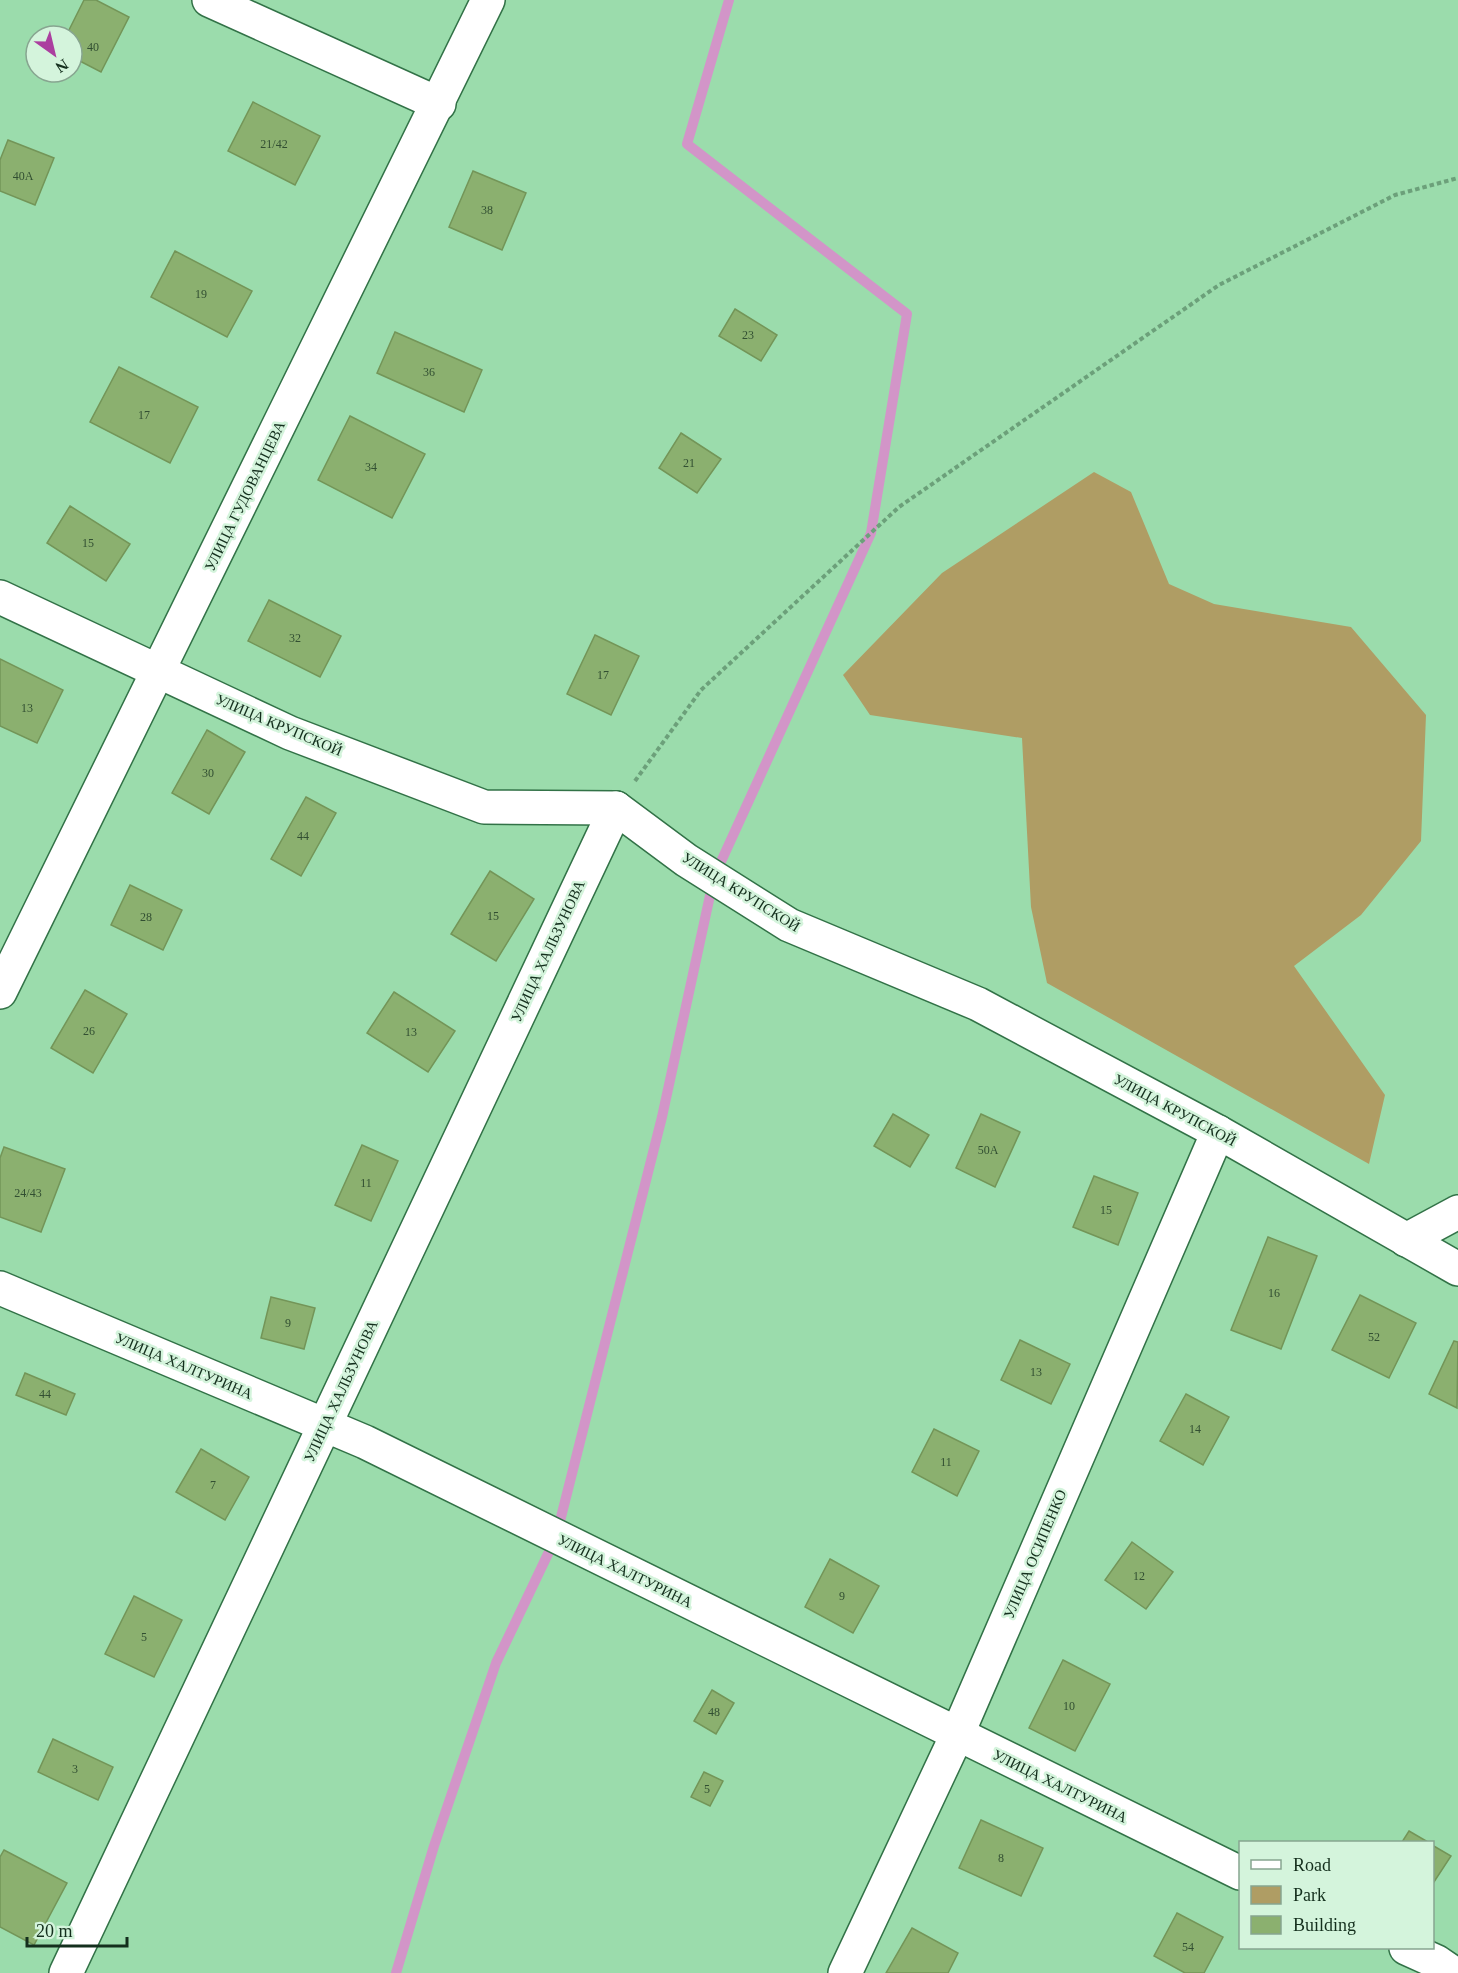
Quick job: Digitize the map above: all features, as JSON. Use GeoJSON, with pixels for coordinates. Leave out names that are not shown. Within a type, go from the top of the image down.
{"type":"FeatureCollection","features":[{"type":"Feature","properties":{"kind":"street"},"geometry":{"type":"LineString","coordinates":[[209,0],[439,104]]}},
{"type":"Feature","properties":{"kind":"street","name":"УЛИЦА ГУДОВАНЦЕВА"},"geometry":{"type":"LineString","coordinates":[[0,992],[439,104],[488,0]]}},
{"type":"Feature","properties":{"kind":"street","name":"УЛИЦА КРУПСКОЙ"},"geometry":{"type":"LineString","coordinates":[[0,597],[290,733],[484,807],[616,808],[686,860],[789,925],[978,1004],[1218,1132],[1458,1269]]}},
{"type":"Feature","properties":{"kind":"street","name":"УЛИЦА ХАЛЬЗУНОВА"},"geometry":{"type":"LineString","coordinates":[[66,1973],[616,808]]}},
{"type":"Feature","properties":{"kind":"street","name":"УЛИЦА ОСИПЕНКО"},"geometry":{"type":"LineString","coordinates":[[845,1973],[957,1735],[1218,1132]]}},
{"type":"Feature","properties":{"kind":"street"},"geometry":{"type":"LineString","coordinates":[[1406,1240],[1458,1212]]}},
{"type":"Feature","properties":{"kind":"street","name":"УЛИЦА ХАЛТУРИНА"},"geometry":{"type":"LineString","coordinates":[[0,1288],[365,1442],[1239,1873]]}},
{"type":"Feature","properties":{"kind":"street"},"geometry":{"type":"LineString","coordinates":[[1410,1949],[1453,1973]]}},
{"type":"Feature","properties":{"kind":"path"},"geometry":{"type":"LineString","coordinates":[[616,808],[701,690],[899,507],[1220,285],[1395,195],[1458,178]]}},
{"type":"Feature","properties":{"kind":"green space"},"geometry":{"type":"Polygon","coordinates":[[[1094,472],[1131,492],[1169,584],[1214,604],[1351,627],[1426,715],[1421,841],[1361,915],[1294,966],[1385,1095],[1369,1164],[1047,983],[1031,907],[1022,738],[870,715],[843,675],[942,573],[1094,472]]]}},
{"type":"Feature","properties":{"kind":"building"},"geometry":{"type":"Polygon","coordinates":[[[84,0],[96,0],[129,17],[101,72],[84,63],[84,24],[72,24],[84,0]]]}},
{"type":"Feature","properties":{"kind":"building"},"geometry":{"type":"Polygon","coordinates":[[[253,102],[320,136],[295,185],[228,151],[253,102]]]}},
{"type":"Feature","properties":{"kind":"building"},"geometry":{"type":"Polygon","coordinates":[[[8,140],[54,158],[35,205],[0,191],[0,160],[8,140]]]}},
{"type":"Feature","properties":{"kind":"building"},"geometry":{"type":"Polygon","coordinates":[[[473,171],[526,193],[502,250],[449,227],[473,171]]]}},
{"type":"Feature","properties":{"kind":"building"},"geometry":{"type":"Polygon","coordinates":[[[175,251],[252,291],[227,337],[151,297],[175,251]]]}},
{"type":"Feature","properties":{"kind":"building"},"geometry":{"type":"Polygon","coordinates":[[[735,309],[777,335],[761,361],[719,336],[735,309]]]}},
{"type":"Feature","properties":{"kind":"building"},"geometry":{"type":"Polygon","coordinates":[[[395,332],[482,370],[464,412],[377,373],[395,332]]]}},
{"type":"Feature","properties":{"kind":"building"},"geometry":{"type":"Polygon","coordinates":[[[119,367],[198,407],[170,463],[90,422],[119,367]]]}},
{"type":"Feature","properties":{"kind":"building"},"geometry":{"type":"Polygon","coordinates":[[[350,416],[425,454],[392,518],[318,480],[350,416]]]}},
{"type":"Feature","properties":{"kind":"building"},"geometry":{"type":"Polygon","coordinates":[[[681,433],[721,459],[697,493],[659,468],[681,433]]]}},
{"type":"Feature","properties":{"kind":"building"},"geometry":{"type":"Polygon","coordinates":[[[70,506],[130,544],[106,581],[47,543],[70,506]]]}},
{"type":"Feature","properties":{"kind":"building"},"geometry":{"type":"Polygon","coordinates":[[[269,600],[341,636],[320,677],[248,641],[269,600]]]}},
{"type":"Feature","properties":{"kind":"building"},"geometry":{"type":"Polygon","coordinates":[[[595,635],[639,656],[611,715],[567,694],[595,635]]]}},
{"type":"Feature","properties":{"kind":"building"},"geometry":{"type":"Polygon","coordinates":[[[0,659],[63,690],[37,743],[0,726],[0,659]]]}},
{"type":"Feature","properties":{"kind":"building"},"geometry":{"type":"Polygon","coordinates":[[[207,730],[245,752],[209,814],[172,793],[207,730]]]}},
{"type":"Feature","properties":{"kind":"building"},"geometry":{"type":"Polygon","coordinates":[[[306,797],[336,813],[301,876],[271,859],[306,797]]]}},
{"type":"Feature","properties":{"kind":"building"},"geometry":{"type":"Polygon","coordinates":[[[490,871],[534,899],[496,961],[451,934],[490,871]]]}},
{"type":"Feature","properties":{"kind":"building"},"geometry":{"type":"Polygon","coordinates":[[[130,885],[182,910],[163,950],[111,925],[130,885]]]}},
{"type":"Feature","properties":{"kind":"building"},"geometry":{"type":"Polygon","coordinates":[[[85,990],[127,1014],[93,1073],[51,1048],[85,990]]]}},
{"type":"Feature","properties":{"kind":"building"},"geometry":{"type":"Polygon","coordinates":[[[394,992],[455,1031],[428,1072],[367,1033],[394,992]]]}},
{"type":"Feature","properties":{"kind":"building"},"geometry":{"type":"Polygon","coordinates":[[[893,1114],[929,1135],[910,1167],[874,1146],[893,1114]]]}},
{"type":"Feature","properties":{"kind":"building"},"geometry":{"type":"Polygon","coordinates":[[[981,1114],[1020,1132],[995,1187],[956,1168],[981,1114]]]}},
{"type":"Feature","properties":{"kind":"building"},"geometry":{"type":"Polygon","coordinates":[[[362,1145],[398,1161],[371,1221],[335,1205],[362,1145]]]}},
{"type":"Feature","properties":{"kind":"building"},"geometry":{"type":"Polygon","coordinates":[[[4,1147],[65,1169],[41,1232],[0,1217],[0,1158],[4,1147]]]}},
{"type":"Feature","properties":{"kind":"building"},"geometry":{"type":"Polygon","coordinates":[[[1094,1176],[1138,1193],[1118,1245],[1073,1227],[1094,1176]]]}},
{"type":"Feature","properties":{"kind":"building"},"geometry":{"type":"Polygon","coordinates":[[[1268,1237],[1317,1256],[1281,1349],[1231,1330],[1268,1237]]]}},
{"type":"Feature","properties":{"kind":"building"},"geometry":{"type":"Polygon","coordinates":[[[1360,1295],[1416,1323],[1389,1378],[1332,1350],[1360,1295]]]}},
{"type":"Feature","properties":{"kind":"building"},"geometry":{"type":"Polygon","coordinates":[[[271,1297],[315,1308],[304,1349],[261,1338],[271,1297]]]}},
{"type":"Feature","properties":{"kind":"building"},"geometry":{"type":"Polygon","coordinates":[[[1020,1340],[1070,1364],[1051,1404],[1001,1380],[1020,1340]]]}},
{"type":"Feature","properties":{"kind":"building"},"geometry":{"type":"Polygon","coordinates":[[[1454,1341],[1458,1342],[1457,1408],[1429,1394],[1454,1341]]]}},
{"type":"Feature","properties":{"kind":"building"},"geometry":{"type":"Polygon","coordinates":[[[25,1373],[75,1394],[66,1415],[16,1395],[25,1373]]]}},
{"type":"Feature","properties":{"kind":"building"},"geometry":{"type":"Polygon","coordinates":[[[1186,1394],[1229,1417],[1203,1465],[1160,1441],[1186,1394]]]}},
{"type":"Feature","properties":{"kind":"building"},"geometry":{"type":"Polygon","coordinates":[[[934,1429],[979,1451],[957,1496],[912,1472],[934,1429]]]}},
{"type":"Feature","properties":{"kind":"building"},"geometry":{"type":"Polygon","coordinates":[[[201,1449],[249,1477],[225,1520],[176,1492],[201,1449]]]}},
{"type":"Feature","properties":{"kind":"building"},"geometry":{"type":"Polygon","coordinates":[[[1132,1542],[1173,1572],[1146,1609],[1105,1580],[1132,1542]]]}},
{"type":"Feature","properties":{"kind":"building"},"geometry":{"type":"Polygon","coordinates":[[[830,1559],[879,1586],[853,1633],[805,1607],[830,1559]]]}},
{"type":"Feature","properties":{"kind":"building"},"geometry":{"type":"Polygon","coordinates":[[[134,1596],[182,1620],[154,1677],[105,1654],[134,1596]]]}},
{"type":"Feature","properties":{"kind":"building"},"geometry":{"type":"Polygon","coordinates":[[[1063,1660],[1110,1684],[1075,1751],[1029,1728],[1063,1660]]]}},
{"type":"Feature","properties":{"kind":"building"},"geometry":{"type":"Polygon","coordinates":[[[712,1690],[734,1703],[716,1734],[694,1721],[712,1690]]]}},
{"type":"Feature","properties":{"kind":"building"},"geometry":{"type":"Polygon","coordinates":[[[53,1739],[113,1767],[98,1800],[38,1772],[53,1739]]]}},
{"type":"Feature","properties":{"kind":"building"},"geometry":{"type":"Polygon","coordinates":[[[704,1772],[723,1781],[710,1806],[691,1797],[704,1772]]]}},
{"type":"Feature","properties":{"kind":"building"},"geometry":{"type":"Polygon","coordinates":[[[981,1820],[1043,1848],[1021,1896],[959,1868],[981,1820]]]}},
{"type":"Feature","properties":{"kind":"building"},"geometry":{"type":"Polygon","coordinates":[[[1409,1831],[1426,1841],[1403,1841],[1409,1831]]]}},
{"type":"Feature","properties":{"kind":"building"},"geometry":{"type":"Polygon","coordinates":[[[1434,1846],[1451,1856],[1434,1882],[1434,1846]]]}},
{"type":"Feature","properties":{"kind":"building"},"geometry":{"type":"Polygon","coordinates":[[[4,1850],[67,1883],[34,1945],[0,1927],[0,1857],[4,1850]]]}},
{"type":"Feature","properties":{"kind":"building"},"geometry":{"type":"Polygon","coordinates":[[[1177,1913],[1223,1937],[1204,1973],[1185,1973],[1154,1956],[1177,1913]]]}},
{"type":"Feature","properties":{"kind":"building"},"geometry":{"type":"Polygon","coordinates":[[[912,1928],[958,1953],[948,1973],[886,1973],[912,1928]]]}},
{"type":"Feature","properties":{"kind":"waterway"},"geometry":{"type":"LineString","coordinates":[[396,1973],[434,1846],[496,1663],[556,1537],[662,1117],[714,877],[871,533],[907,314],[687,144],[729,0]]}}]}
